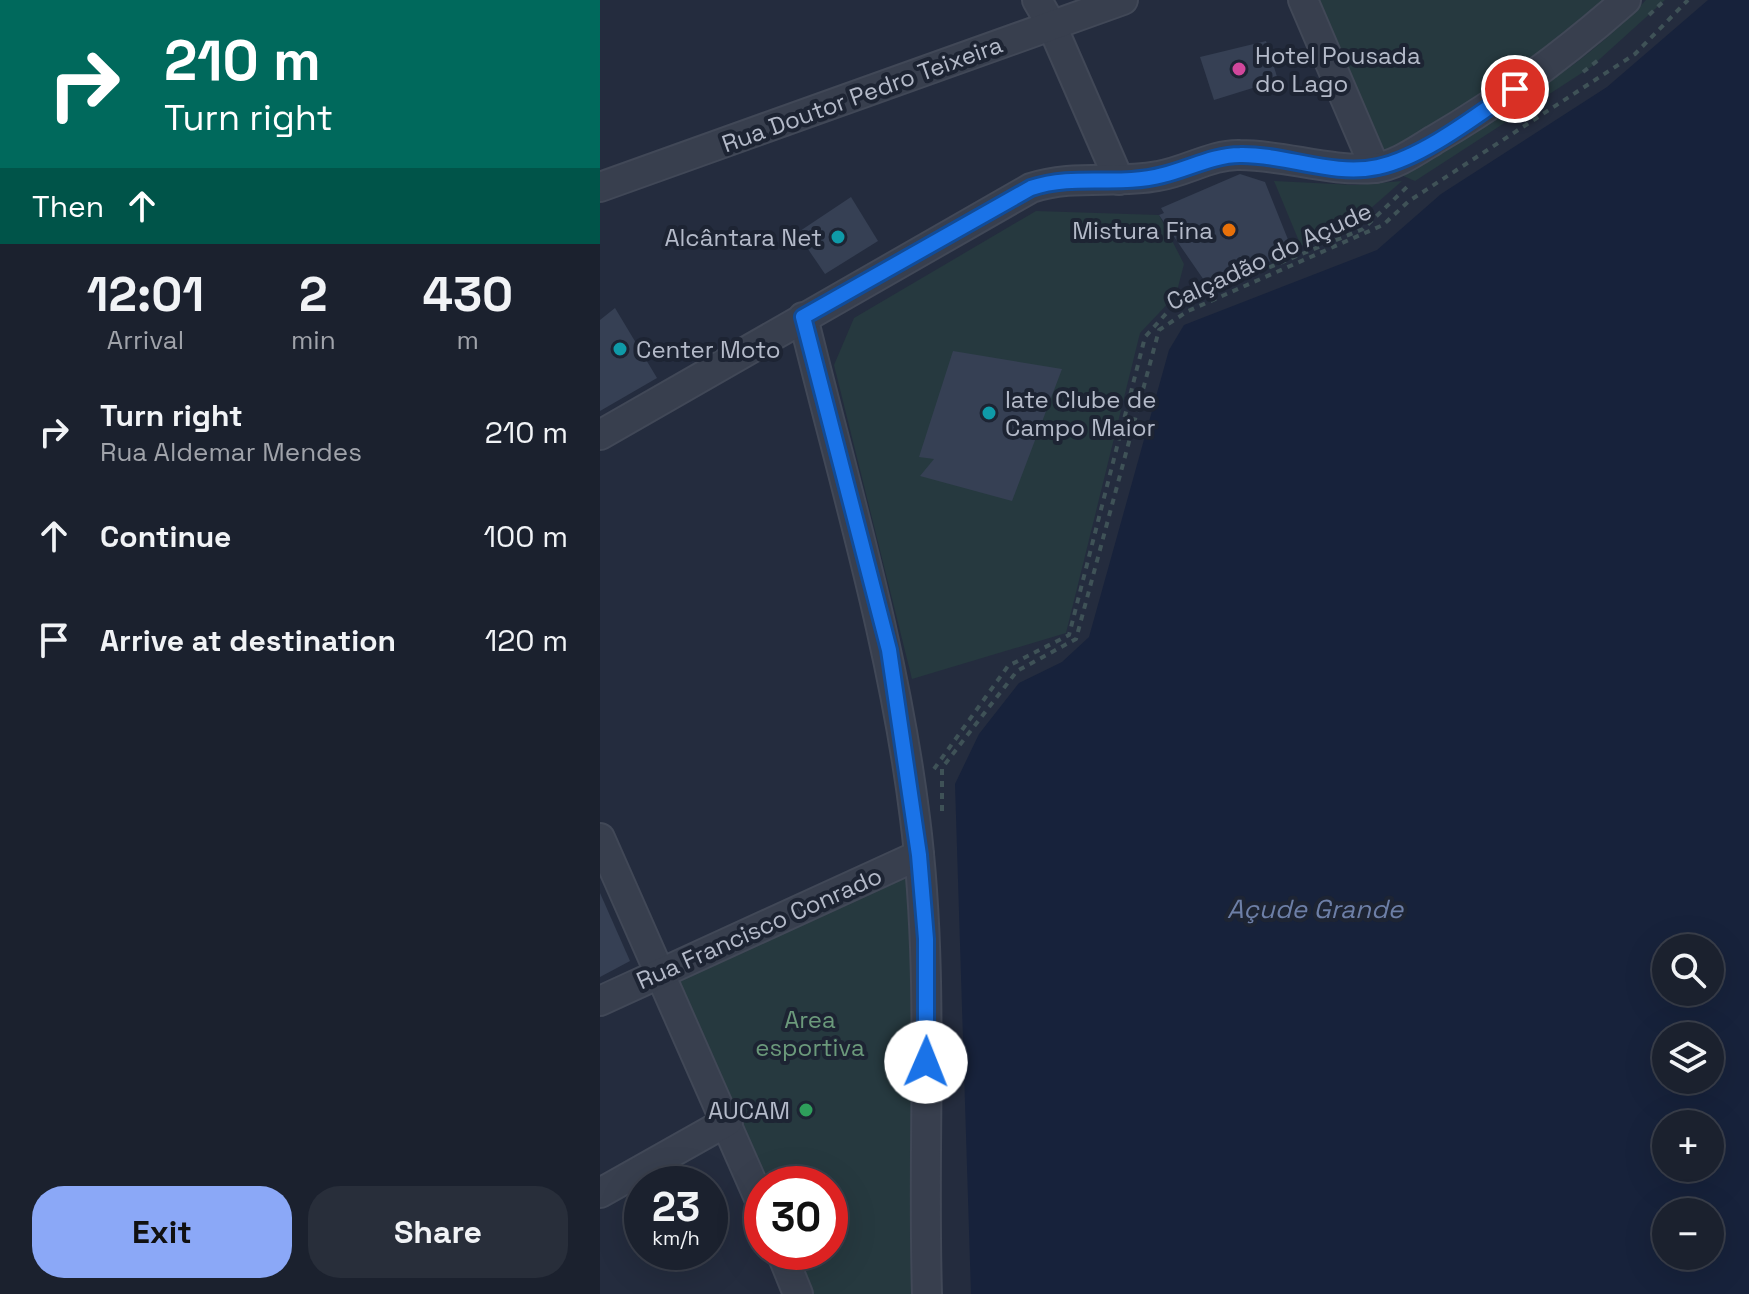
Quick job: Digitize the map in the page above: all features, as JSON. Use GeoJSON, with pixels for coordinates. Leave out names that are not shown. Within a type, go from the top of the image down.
{"type":"FeatureCollection","features":[{"type":"Feature","properties":{"kind":"street"},"geometry":{"type":"LineString","coordinates":[[1037,0],[1052,26],[1119,180]]}},
{"type":"Feature","properties":{"kind":"street","name":"Rua Doutor Pedro Teixeira"},"geometry":{"type":"LineString","coordinates":[[600,187],[1123,0]]}},
{"type":"Feature","properties":{"kind":"street"},"geometry":{"type":"LineString","coordinates":[[1303,0],[1375,168]]}},
{"type":"Feature","properties":{"kind":"street"},"geometry":{"type":"LineString","coordinates":[[600,435],[1031,188],[1071,178],[1119,180],[1163,176],[1236,154],[1339,167],[1375,168],[1410,154],[1635,10]]}},
{"type":"Feature","properties":{"kind":"street"},"geometry":{"type":"LineString","coordinates":[[803,317],[889,650],[919,855],[926,939],[927,1294]]}},
{"type":"Feature","properties":{"kind":"street"},"geometry":{"type":"LineString","coordinates":[[600,838],[746,1166]]}},
{"type":"Feature","properties":{"kind":"street","name":"Rua Francisco Conrado"},"geometry":{"type":"LineString","coordinates":[[600,1001],[919,855]]}},
{"type":"Feature","properties":{"kind":"street"},"geometry":{"type":"LineString","coordinates":[[600,1193],[728,1121]]}},
{"type":"Feature","properties":{"kind":"street"},"geometry":{"type":"LineString","coordinates":[[788,1270],[798,1294]]}},
{"type":"Feature","properties":{"kind":"path"},"geometry":{"type":"LineString","coordinates":[[1635,10],[1665,0]]}},
{"type":"Feature","properties":{"kind":"path","name":"Calçadão do Açude"},"geometry":{"type":"LineString","coordinates":[[943,826],[942,768],[1017,671],[1076,639],[1159,330],[1188,311],[1383,225],[1409,201],[1635,54],[1688,0]]}},
{"type":"Feature","properties":{"kind":"path"},"geometry":{"type":"LineString","coordinates":[[1578,75],[1612,48]]}},
{"type":"Feature","properties":{"kind":"path"},"geometry":{"type":"LineString","coordinates":[[928,778],[1008,666],[1069,635],[1145,337],[1172,307],[1363,229],[1415,181]]}},
{"type":"Feature","properties":{"kind":"green space"},"geometry":{"type":"Polygon","coordinates":[[[1314,0],[1613,0],[1463,111],[1382,153],[1314,0]]]}},
{"type":"Feature","properties":{"kind":"green space"},"geometry":{"type":"Polygon","coordinates":[[[1646,0],[1665,0],[1591,67],[1415,181],[1401,175],[1561,74],[1619,27],[1646,0]]]}},
{"type":"Feature","properties":{"kind":"green space"},"geometry":{"type":"Polygon","coordinates":[[[1274,181],[1355,185],[1402,181],[1362,216],[1301,246],[1274,181]]]}},
{"type":"Feature","properties":{"kind":"green space"},"geometry":{"type":"Polygon","coordinates":[[[1036,211],[1159,215],[1184,264],[1176,295],[1140,333],[1066,633],[912,679],[834,365],[854,318],[1036,211]]]}},
{"type":"Feature","properties":{"kind":"green space","name":"AUCAM"},"geometry":{"type":"Polygon","coordinates":[[[912,874],[919,1294],[805,1294],[795,1270],[848,1270],[848,1166],[754,1166],[676,979],[912,874]]]}},
{"type":"Feature","properties":{"kind":"water","name":"Açude Grande"},"geometry":{"type":"Polygon","coordinates":[[[1708,0],[1749,0],[1749,1294],[971,1294],[955,784],[979,734],[1019,683],[1062,662],[1089,637],[1169,350],[1184,325],[1377,250],[1441,194],[1607,87],[1708,0]]]}},
{"type":"Feature","properties":{"kind":"building","name":"Hotel Pousada do Lago"},"geometry":{"type":"Polygon","coordinates":[[[1266,41],[1278,80],[1214,100],[1200,57],[1266,41]]]}},
{"type":"Feature","properties":{"kind":"building","name":"Mistura Fina"},"geometry":{"type":"Polygon","coordinates":[[[1240,174],[1265,182],[1293,252],[1208,286],[1159,215],[1164,213],[1161,208],[1240,174]]]}},
{"type":"Feature","properties":{"kind":"building","name":"Alcântara Net"},"geometry":{"type":"Polygon","coordinates":[[[851,197],[878,241],[825,274],[797,233],[851,197]]]}},
{"type":"Feature","properties":{"kind":"building","name":"Center Moto"},"geometry":{"type":"Polygon","coordinates":[[[615,308],[657,378],[600,411],[600,320],[615,308]]]}},
{"type":"Feature","properties":{"kind":"building","name":"Iate Clube de Campo Maior"},"geometry":{"type":"Polygon","coordinates":[[[953,351],[1062,369],[1012,501],[920,476],[934,459],[919,457],[953,351]]]}},
{"type":"Feature","properties":{"kind":"building"},"geometry":{"type":"Polygon","coordinates":[[[600,893],[630,961],[600,977],[600,893]]]}},
{"type":"Feature","properties":{"kind":"place","name":"Hotel Pousada do Lago"},"geometry":{"type":"Point","coordinates":[1239,69]}},
{"type":"Feature","properties":{"kind":"place","name":"Mistura Fina"},"geometry":{"type":"Point","coordinates":[1229,230]}},
{"type":"Feature","properties":{"kind":"place","name":"Alcântara Net"},"geometry":{"type":"Point","coordinates":[838,237]}},
{"type":"Feature","properties":{"kind":"place","name":"Center Moto"},"geometry":{"type":"Point","coordinates":[620,349]}},
{"type":"Feature","properties":{"kind":"place","name":"Iate Clube de Campo Maior"},"geometry":{"type":"Point","coordinates":[989,413]}},
{"type":"Feature","properties":{"kind":"place","name":"AUCAM"},"geometry":{"type":"Point","coordinates":[806,1110]}},
{"type":"Feature","properties":{"kind":"route"},"geometry":{"type":"LineString","coordinates":[[926,1062],[926,939],[919,855],[889,650],[803,317],[1031,188],[1048,182],[1071,178],[1119,180],[1163,176],[1236,154],[1339,167],[1375,168],[1410,154],[1515,89]]}},
{"type":"Feature","properties":{"kind":"park label","name":"Area esportiva"},"geometry":{"type":"Point","coordinates":[810,1033]}}]}
